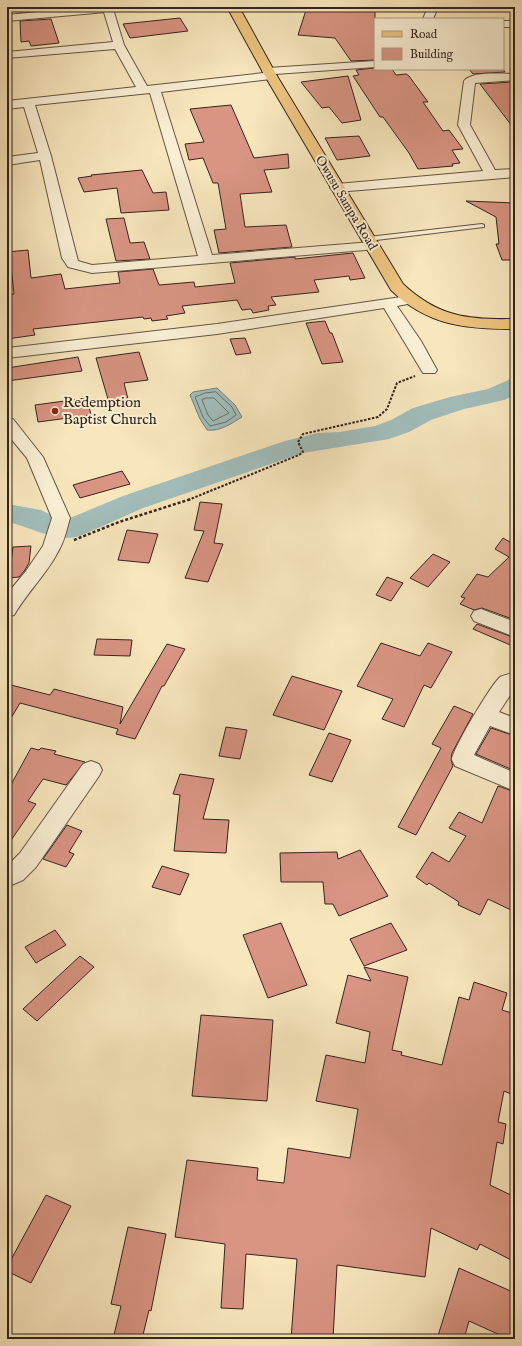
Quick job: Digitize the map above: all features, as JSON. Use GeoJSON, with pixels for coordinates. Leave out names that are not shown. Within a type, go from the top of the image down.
{"type":"FeatureCollection","features":[{"type":"Feature","properties":{"kind":"main road","name":"Owusu Sampa Road"},"geometry":{"type":"LineString","coordinates":[[233,7],[269,73],[336,188],[397,287],[408,300],[425,310],[442,317],[464,322],[490,325],[515,324]]}},
{"type":"Feature","properties":{"kind":"street"},"geometry":{"type":"LineString","coordinates":[[7,18],[128,7]]}},
{"type":"Feature","properties":{"kind":"street"},"geometry":{"type":"LineString","coordinates":[[428,18],[433,7]]}},
{"type":"Feature","properties":{"kind":"street"},"geometry":{"type":"LineString","coordinates":[[108,9],[119,45],[149,89],[206,258]]}},
{"type":"Feature","properties":{"kind":"street"},"geometry":{"type":"LineString","coordinates":[[504,24],[515,24]]}},
{"type":"Feature","properties":{"kind":"street"},"geometry":{"type":"LineString","coordinates":[[7,55],[119,45]]}},
{"type":"Feature","properties":{"kind":"street"},"geometry":{"type":"LineString","coordinates":[[7,105],[149,89],[269,73],[374,64]]}},
{"type":"Feature","properties":{"kind":"street"},"geometry":{"type":"LineString","coordinates":[[492,174],[464,125],[470,81],[478,78],[515,77]]}},
{"type":"Feature","properties":{"kind":"street"},"geometry":{"type":"LineString","coordinates":[[28,102],[45,156],[69,258],[73,264],[92,268],[370,242]]}},
{"type":"Feature","properties":{"kind":"street"},"geometry":{"type":"LineString","coordinates":[[7,160],[45,156]]}},
{"type":"Feature","properties":{"kind":"street"},"geometry":{"type":"LineString","coordinates":[[336,188],[515,173]]}},
{"type":"Feature","properties":{"kind":"street"},"geometry":{"type":"LineString","coordinates":[[7,353],[217,330],[387,302],[408,300]]}},
{"type":"Feature","properties":{"kind":"street"},"geometry":{"type":"LineString","coordinates":[[387,302],[413,341],[429,370]]}},
{"type":"Feature","properties":{"kind":"street"},"geometry":{"type":"LineString","coordinates":[[7,423],[34,457],[61,518],[52,547],[33,576],[18,592],[7,610]]}},
{"type":"Feature","properties":{"kind":"street"},"geometry":{"type":"LineString","coordinates":[[482,616],[515,630]]}},
{"type":"Feature","properties":{"kind":"street"},"geometry":{"type":"LineString","coordinates":[[515,680],[508,682],[486,715],[463,755],[463,760],[515,782]]}},
{"type":"Feature","properties":{"kind":"street"},"geometry":{"type":"LineString","coordinates":[[486,715],[515,727]]}},
{"type":"Feature","properties":{"kind":"street"},"geometry":{"type":"LineString","coordinates":[[7,877],[28,860],[91,770]]}},
{"type":"Feature","properties":{"kind":"lane"},"geometry":{"type":"LineString","coordinates":[[370,242],[482,226]]}},
{"type":"Feature","properties":{"kind":"path"},"geometry":{"type":"LineString","coordinates":[[52,547],[119,522],[200,496],[270,468],[303,452],[298,442],[303,434],[378,417],[387,409],[397,383],[429,370]]}},
{"type":"Feature","properties":{"kind":"water"},"geometry":{"type":"Polygon","coordinates":[[[217,388],[235,405],[242,417],[217,430],[207,430],[200,419],[190,395],[193,392],[217,388]]]}},
{"type":"Feature","properties":{"kind":"building"},"geometry":{"type":"Polygon","coordinates":[[[47,7],[48,10],[19,12],[19,8],[47,7]]]}},
{"type":"Feature","properties":{"kind":"building"},"geometry":{"type":"Polygon","coordinates":[[[320,7],[375,7],[374,60],[351,61],[335,38],[298,35],[306,10],[320,10],[320,7]]]}},
{"type":"Feature","properties":{"kind":"building"},"geometry":{"type":"Polygon","coordinates":[[[180,18],[188,31],[130,38],[123,24],[180,18]]]}},
{"type":"Feature","properties":{"kind":"building"},"geometry":{"type":"Polygon","coordinates":[[[51,19],[59,43],[31,46],[29,41],[21,42],[20,21],[51,19]]]}},
{"type":"Feature","properties":{"kind":"building"},"geometry":{"type":"Polygon","coordinates":[[[374,68],[374,70],[393,70],[396,75],[406,74],[409,76],[428,102],[423,102],[443,131],[449,130],[463,149],[452,150],[460,163],[452,164],[453,166],[418,169],[409,153],[383,117],[380,117],[353,76],[359,75],[356,70],[374,68]]]}},
{"type":"Feature","properties":{"kind":"building"},"geometry":{"type":"Polygon","coordinates":[[[470,70],[504,70],[505,72],[473,74],[470,70]]]}},
{"type":"Feature","properties":{"kind":"building"},"geometry":{"type":"Polygon","coordinates":[[[348,76],[361,120],[342,123],[329,107],[322,108],[301,82],[348,76]]]}},
{"type":"Feature","properties":{"kind":"building"},"geometry":{"type":"Polygon","coordinates":[[[512,82],[515,85],[515,130],[480,84],[512,82]]]}},
{"type":"Feature","properties":{"kind":"building"},"geometry":{"type":"Polygon","coordinates":[[[231,105],[254,158],[288,154],[289,168],[264,170],[272,192],[240,194],[245,227],[286,225],[292,247],[219,253],[214,230],[226,229],[218,183],[213,183],[203,158],[189,160],[185,144],[204,142],[190,109],[231,105]]]}},
{"type":"Feature","properties":{"kind":"building"},"geometry":{"type":"Polygon","coordinates":[[[359,136],[370,156],[337,160],[325,138],[359,136]]]}},
{"type":"Feature","properties":{"kind":"building"},"geometry":{"type":"Polygon","coordinates":[[[142,170],[153,193],[166,192],[169,210],[121,213],[117,188],[84,192],[78,178],[92,176],[91,175],[142,170]]]}},
{"type":"Feature","properties":{"kind":"building"},"geometry":{"type":"Polygon","coordinates":[[[466,201],[515,203],[515,260],[502,260],[496,244],[499,244],[496,217],[466,201]]]}},
{"type":"Feature","properties":{"kind":"building"},"geometry":{"type":"Polygon","coordinates":[[[124,218],[130,243],[144,242],[150,259],[116,261],[106,219],[124,218]]]}},
{"type":"Feature","properties":{"kind":"building"},"geometry":{"type":"Polygon","coordinates":[[[28,250],[31,278],[61,274],[65,289],[120,283],[118,272],[153,269],[159,285],[194,282],[195,287],[235,283],[230,263],[295,257],[295,259],[353,253],[365,278],[350,280],[349,276],[314,280],[319,292],[271,297],[276,305],[268,306],[269,310],[253,313],[251,309],[242,310],[237,300],[182,306],[185,313],[166,316],[168,319],[152,321],[151,318],[144,319],[143,317],[33,329],[35,335],[7,339],[7,295],[14,294],[11,266],[7,266],[7,252],[28,250]]]}},
{"type":"Feature","properties":{"kind":"building"},"geometry":{"type":"Polygon","coordinates":[[[325,321],[330,333],[332,333],[343,362],[322,364],[306,323],[325,321]]]}},
{"type":"Feature","properties":{"kind":"building"},"geometry":{"type":"Polygon","coordinates":[[[245,338],[251,353],[236,355],[230,339],[245,338]]]}},
{"type":"Feature","properties":{"kind":"building"},"geometry":{"type":"Polygon","coordinates":[[[139,352],[148,380],[124,383],[129,403],[110,406],[96,358],[139,352]]]}},
{"type":"Feature","properties":{"kind":"building"},"geometry":{"type":"Polygon","coordinates":[[[78,357],[82,371],[7,381],[7,368],[78,357]]]}},
{"type":"Feature","properties":{"kind":"building"},"geometry":{"type":"Polygon","coordinates":[[[87,398],[91,415],[38,422],[35,405],[87,398]]]}},
{"type":"Feature","properties":{"kind":"building"},"geometry":{"type":"Polygon","coordinates":[[[122,471],[130,484],[80,498],[73,485],[122,471]]]}},
{"type":"Feature","properties":{"kind":"building"},"geometry":{"type":"Polygon","coordinates":[[[200,502],[222,504],[214,543],[223,544],[208,582],[185,578],[204,531],[194,530],[200,502]]]}},
{"type":"Feature","properties":{"kind":"building"},"geometry":{"type":"Polygon","coordinates":[[[127,530],[158,534],[149,563],[118,560],[127,530]]]}},
{"type":"Feature","properties":{"kind":"building"},"geometry":{"type":"Polygon","coordinates":[[[503,538],[515,545],[515,620],[482,608],[474,610],[460,604],[465,598],[461,597],[477,574],[488,577],[509,557],[495,549],[503,538]]]}},
{"type":"Feature","properties":{"kind":"building"},"geometry":{"type":"Polygon","coordinates":[[[31,546],[29,563],[25,570],[19,577],[9,578],[13,547],[31,546]]]}},
{"type":"Feature","properties":{"kind":"building"},"geometry":{"type":"Polygon","coordinates":[[[433,554],[450,562],[428,587],[410,578],[433,554]]]}},
{"type":"Feature","properties":{"kind":"building"},"geometry":{"type":"Polygon","coordinates":[[[387,577],[403,583],[391,601],[376,595],[387,577]]]}},
{"type":"Feature","properties":{"kind":"building"},"geometry":{"type":"Polygon","coordinates":[[[477,624],[515,638],[515,647],[473,629],[477,624]]]}},
{"type":"Feature","properties":{"kind":"building"},"geometry":{"type":"Polygon","coordinates":[[[97,639],[132,640],[130,656],[94,655],[97,639]]]}},
{"type":"Feature","properties":{"kind":"building"},"geometry":{"type":"Polygon","coordinates":[[[381,643],[420,656],[428,643],[452,652],[431,688],[424,685],[404,727],[382,719],[393,699],[357,686],[381,643]]]}},
{"type":"Feature","properties":{"kind":"building"},"geometry":{"type":"Polygon","coordinates":[[[167,644],[185,649],[164,686],[162,686],[135,739],[116,734],[118,729],[20,703],[7,725],[7,684],[50,695],[54,689],[123,707],[120,724],[167,644]]]}},
{"type":"Feature","properties":{"kind":"building"},"geometry":{"type":"Polygon","coordinates":[[[292,676],[342,691],[324,730],[273,715],[292,676]]]}},
{"type":"Feature","properties":{"kind":"building"},"geometry":{"type":"Polygon","coordinates":[[[454,706],[473,714],[452,753],[451,760],[453,766],[416,835],[398,827],[441,748],[432,744],[454,706]]]}},
{"type":"Feature","properties":{"kind":"building"},"geometry":{"type":"Polygon","coordinates":[[[226,727],[247,730],[240,759],[219,756],[226,727]]]}},
{"type":"Feature","properties":{"kind":"building"},"geometry":{"type":"Polygon","coordinates":[[[491,728],[515,736],[515,771],[476,754],[491,728]]]}},
{"type":"Feature","properties":{"kind":"building"},"geometry":{"type":"Polygon","coordinates":[[[329,733],[351,740],[332,782],[309,775],[329,733]]]}},
{"type":"Feature","properties":{"kind":"building"},"geometry":{"type":"Polygon","coordinates":[[[31,748],[56,751],[54,754],[85,762],[66,785],[43,779],[28,801],[36,804],[7,846],[7,792],[31,748]]]}},
{"type":"Feature","properties":{"kind":"building"},"geometry":{"type":"Polygon","coordinates":[[[180,774],[214,779],[203,819],[229,820],[226,853],[174,851],[180,795],[173,794],[180,774]]]}},
{"type":"Feature","properties":{"kind":"building"},"geometry":{"type":"Polygon","coordinates":[[[498,786],[515,792],[515,912],[488,899],[480,915],[458,905],[459,902],[429,883],[427,885],[416,877],[432,852],[449,862],[466,836],[449,828],[459,812],[482,823],[498,786]]]}},
{"type":"Feature","properties":{"kind":"building"},"geometry":{"type":"Polygon","coordinates":[[[67,825],[82,831],[69,852],[74,854],[66,867],[43,859],[67,825]]]}},
{"type":"Feature","properties":{"kind":"building"},"geometry":{"type":"Polygon","coordinates":[[[360,850],[388,896],[339,916],[333,904],[325,904],[323,882],[281,882],[280,853],[337,852],[338,859],[360,850]]]}},
{"type":"Feature","properties":{"kind":"building"},"geometry":{"type":"Polygon","coordinates":[[[162,866],[189,874],[180,895],[152,887],[162,866]]]}},
{"type":"Feature","properties":{"kind":"building"},"geometry":{"type":"Polygon","coordinates":[[[281,923],[307,985],[268,998],[243,935],[281,923]]]}},
{"type":"Feature","properties":{"kind":"building"},"geometry":{"type":"Polygon","coordinates":[[[391,923],[407,950],[364,966],[350,939],[391,923]]]}},
{"type":"Feature","properties":{"kind":"building"},"geometry":{"type":"Polygon","coordinates":[[[55,930],[66,945],[36,963],[25,947],[55,930]]]}},
{"type":"Feature","properties":{"kind":"building"},"geometry":{"type":"Polygon","coordinates":[[[80,956],[94,967],[37,1021],[23,1009],[80,956]]]}},
{"type":"Feature","properties":{"kind":"building"},"geometry":{"type":"Polygon","coordinates":[[[364,967],[408,977],[392,1050],[402,1052],[401,1055],[442,1065],[459,997],[469,1000],[474,982],[507,993],[502,1010],[515,1014],[515,1096],[504,1091],[498,1122],[506,1124],[503,1144],[497,1142],[490,1185],[515,1197],[515,1262],[480,1244],[477,1250],[431,1228],[425,1277],[337,1265],[333,1339],[291,1339],[297,1259],[246,1254],[243,1309],[221,1308],[225,1244],[175,1237],[187,1160],[258,1168],[257,1180],[284,1183],[288,1148],[350,1158],[358,1109],[316,1101],[326,1055],[365,1063],[370,1032],[336,1023],[348,975],[371,981],[364,967]]]}},
{"type":"Feature","properties":{"kind":"building"},"geometry":{"type":"Polygon","coordinates":[[[201,1015],[273,1020],[267,1101],[192,1096],[201,1015]]]}},
{"type":"Feature","properties":{"kind":"building"},"geometry":{"type":"Polygon","coordinates":[[[46,1195],[71,1206],[31,1283],[7,1271],[7,1267],[46,1195]]]}},
{"type":"Feature","properties":{"kind":"building"},"geometry":{"type":"Polygon","coordinates":[[[128,1227],[166,1234],[151,1311],[149,1310],[142,1339],[113,1339],[121,1306],[111,1304],[128,1227]]]}},
{"type":"Feature","properties":{"kind":"building"},"geometry":{"type":"Polygon","coordinates":[[[459,1268],[515,1293],[515,1339],[509,1339],[469,1321],[464,1339],[437,1339],[459,1268]]]}},
{"type":"Feature","properties":{"kind":"waterway"},"geometry":{"type":"LineString","coordinates":[[70,529],[133,502],[294,447],[318,441],[340,440],[380,433],[400,426],[422,414],[459,402],[495,395],[515,385]]}},
{"type":"Feature","properties":{"kind":"waterway"},"geometry":{"type":"LineString","coordinates":[[7,513],[31,517],[54,528]]}},
{"type":"Feature","properties":{"kind":"place","name":"Redemption Baptist Church"},"geometry":{"type":"Point","coordinates":[55,411]}}]}
